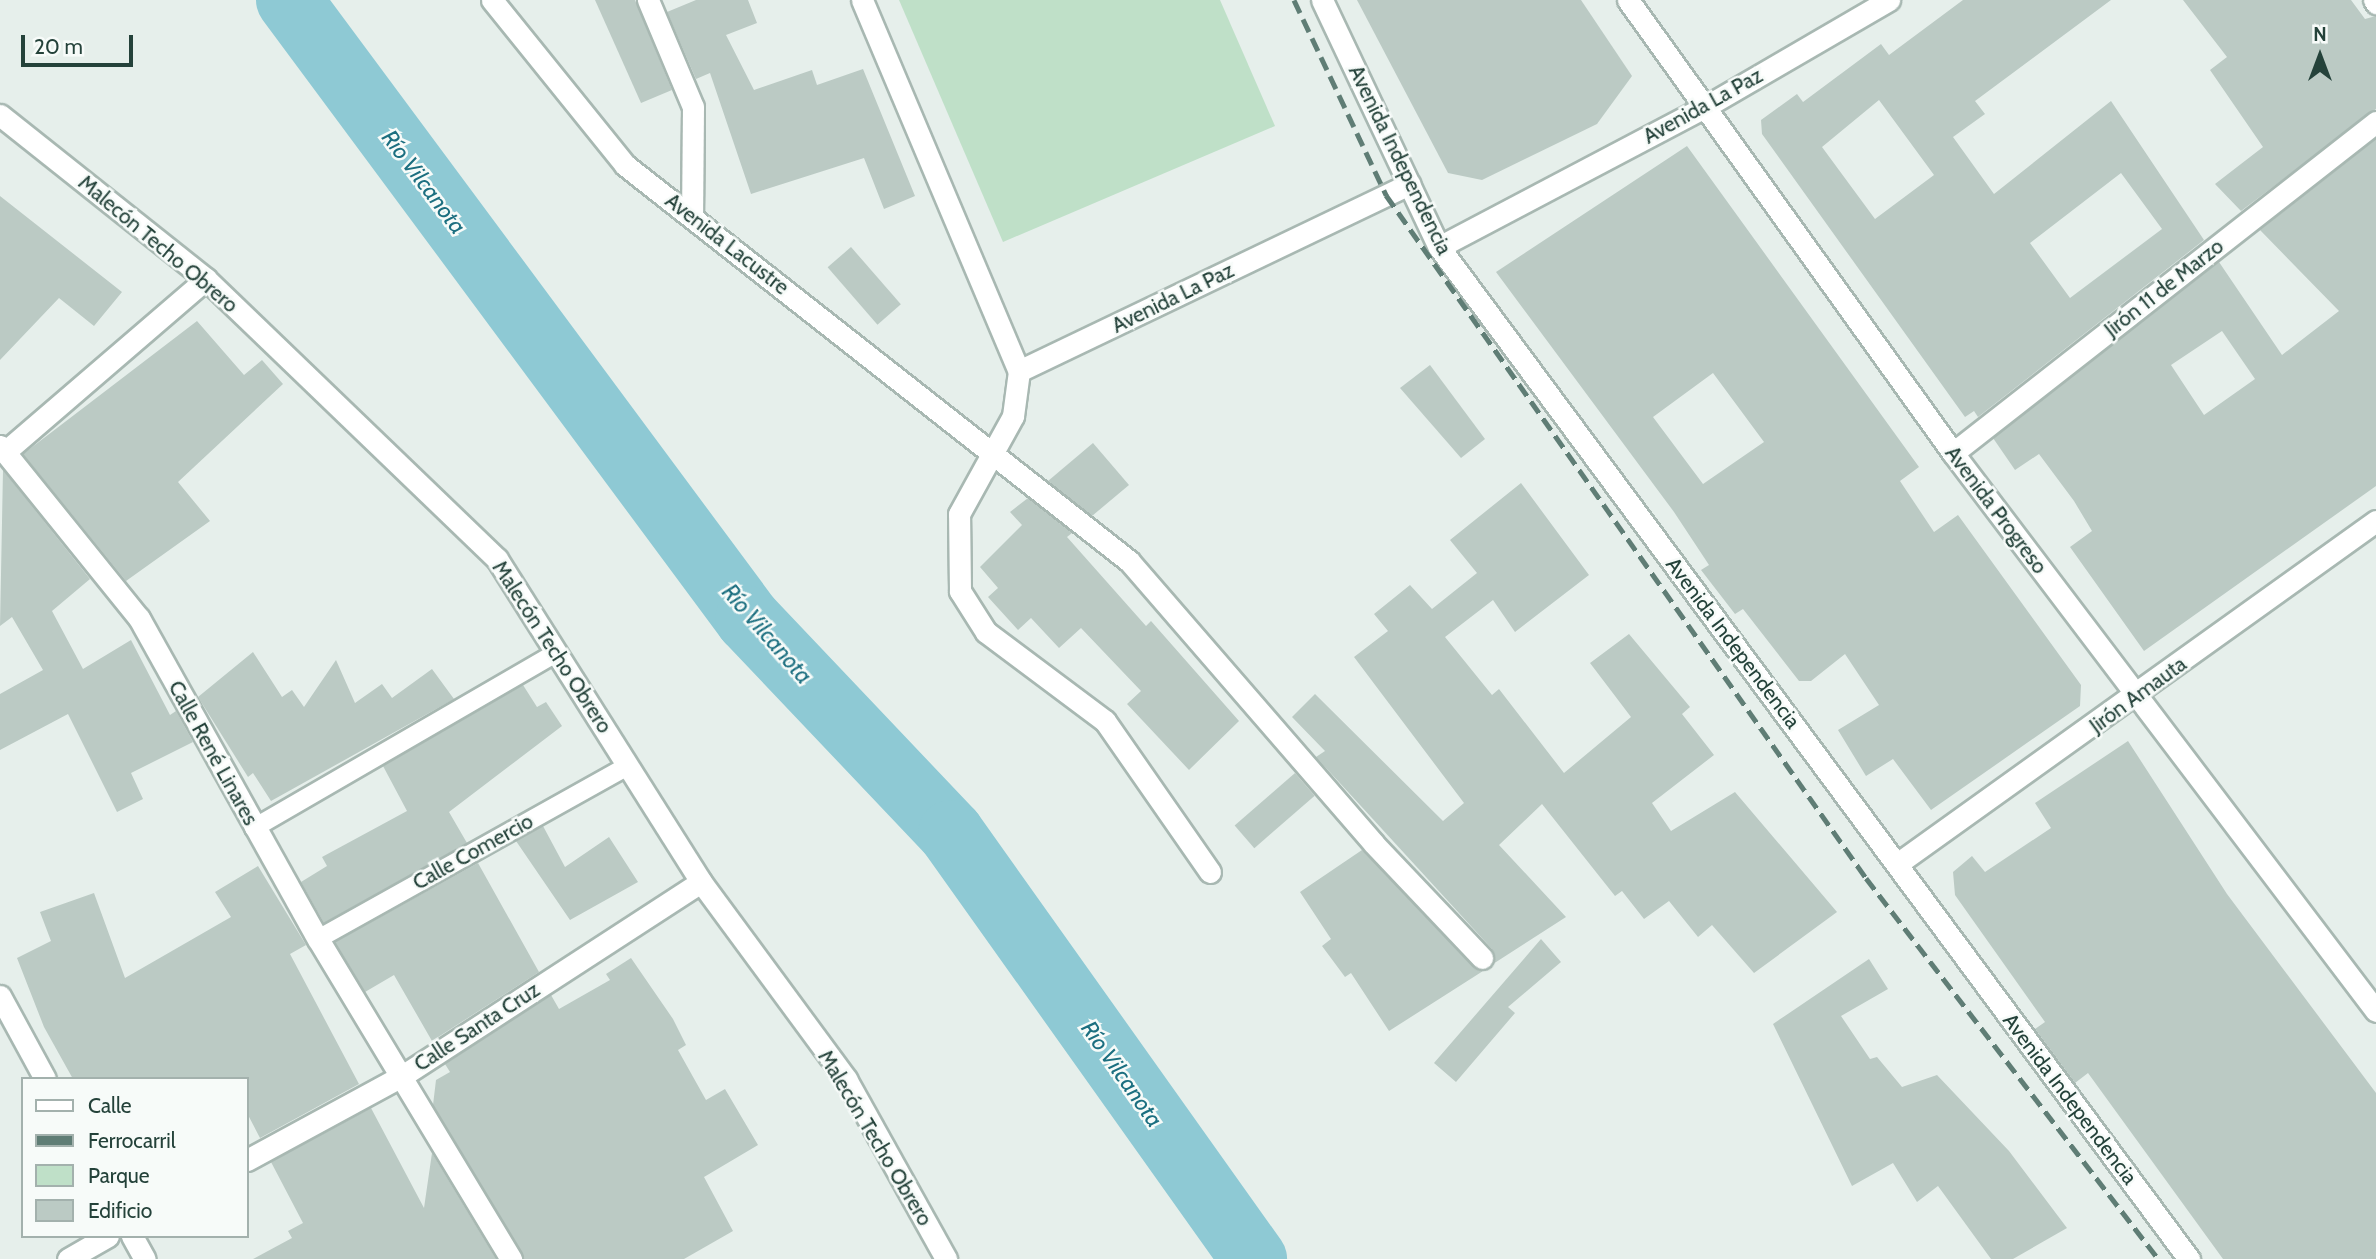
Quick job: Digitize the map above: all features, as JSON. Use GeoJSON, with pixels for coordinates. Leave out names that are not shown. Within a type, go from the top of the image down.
{"type":"FeatureCollection","features":[{"type":"Feature","properties":{"kind":"street","name":"Avenida Lacustre"},"geometry":{"type":"LineString","coordinates":[[492,0],[625,165],[691,214],[992,458],[1129,561],[1374,844],[1482,958]]}},
{"type":"Feature","properties":{"kind":"street"},"geometry":{"type":"LineString","coordinates":[[648,0],[693,107],[691,214]]}},
{"type":"Feature","properties":{"kind":"street"},"geometry":{"type":"LineString","coordinates":[[862,0],[1019,371],[1013,416],[959,514],[960,591],[986,632],[1105,721],[1210,872]]}},
{"type":"Feature","properties":{"kind":"street","name":"Avenida Independencia"},"geometry":{"type":"LineString","coordinates":[[1322,0],[1439,247],[2189,1259]]}},
{"type":"Feature","properties":{"kind":"street","name":"Avenida Progreso"},"geometry":{"type":"LineString","coordinates":[[1628,0],[1952,453],[2376,1011]]}},
{"type":"Feature","properties":{"kind":"street","name":"Avenida La Paz"},"geometry":{"type":"LineString","coordinates":[[1439,247],[1705,107],[1889,0]]}},
{"type":"Feature","properties":{"kind":"street","name":"Malecón Techo Obrero"},"geometry":{"type":"LineString","coordinates":[[0,115],[206,279],[497,559],[701,882],[846,1079],[946,1259]]}},
{"type":"Feature","properties":{"kind":"street","name":"Jirón 11 de Marzo"},"geometry":{"type":"LineString","coordinates":[[1952,453],[2376,122]]}},
{"type":"Feature","properties":{"kind":"street","name":"Avenida La Paz"},"geometry":{"type":"LineString","coordinates":[[1019,371],[1409,184]]}},
{"type":"Feature","properties":{"kind":"street"},"geometry":{"type":"LineString","coordinates":[[3,448],[206,279]]}},
{"type":"Feature","properties":{"kind":"street","name":"Calle René Linares"},"geometry":{"type":"LineString","coordinates":[[3,448],[139,618],[254,828],[402,1076]]}},
{"type":"Feature","properties":{"kind":"street","name":"Jirón Amauta"},"geometry":{"type":"LineString","coordinates":[[1897,864],[2138,695],[2376,520]]}},
{"type":"Feature","properties":{"kind":"street","name":"Calle Santa Cruz"},"geometry":{"type":"LineString","coordinates":[[248,1159],[402,1076],[701,882]]}},
{"type":"Feature","properties":{"kind":"street"},"geometry":{"type":"LineString","coordinates":[[0,996],[44,1077]]}},
{"type":"Feature","properties":{"kind":"street"},"geometry":{"type":"LineString","coordinates":[[402,1076],[511,1259]]}},
{"type":"Feature","properties":{"kind":"street"},"geometry":{"type":"LineString","coordinates":[[68,1259],[105,1238]]}},
{"type":"Feature","properties":{"kind":"street"},"geometry":{"type":"LineString","coordinates":[[133,1238],[145,1259]]}},
{"type":"Feature","properties":{"kind":"lane"},"geometry":{"type":"LineString","coordinates":[[254,828],[556,653]]}},
{"type":"Feature","properties":{"kind":"lane","name":"Calle Comercio"},"geometry":{"type":"LineString","coordinates":[[318,939],[628,766]]}},
{"type":"Feature","properties":{"kind":"green space"},"geometry":{"type":"Polygon","coordinates":[[[899,0],[1220,0],[1275,126],[1003,242],[899,0]]]}},
{"type":"Feature","properties":{"kind":"building"},"geometry":{"type":"Polygon","coordinates":[[[595,0],[635,0],[672,90],[641,103],[595,0]]]}},
{"type":"Feature","properties":{"kind":"building"},"geometry":{"type":"Polygon","coordinates":[[[696,0],[748,0],[757,23],[726,35],[754,90],[812,70],[817,85],[863,69],[915,196],[884,209],[864,158],[751,194],[710,73],[696,79],[667,12],[696,0]]]}},
{"type":"Feature","properties":{"kind":"building"},"geometry":{"type":"Polygon","coordinates":[[[1357,0],[1581,0],[1632,76],[1597,124],[1482,180],[1448,173],[1357,0]]]}},
{"type":"Feature","properties":{"kind":"building"},"geometry":{"type":"Polygon","coordinates":[[[1963,0],[2111,0],[1975,101],[1985,114],[1953,137],[1994,194],[2111,101],[2204,240],[1978,417],[1974,411],[1965,417],[1762,134],[1761,120],[1797,94],[1803,102],[1881,44],[1889,55],[1963,0]],[[1879,100],[1822,147],[1875,219],[1934,175],[1879,100]],[[2121,173],[2030,243],[2070,298],[2162,229],[2121,173]]]}},
{"type":"Feature","properties":{"kind":"building"},"geometry":{"type":"Polygon","coordinates":[[[2183,0],[2351,0],[2365,19],[2376,16],[2376,109],[2241,211],[2215,184],[2263,147],[2210,70],[2227,57],[2183,0]]]}},
{"type":"Feature","properties":{"kind":"building"},"geometry":{"type":"Polygon","coordinates":[[[2376,139],[2376,486],[2144,651],[2070,547],[2092,531],[2074,501],[2039,454],[2015,470],[1993,438],[2219,262],[2282,355],[2339,311],[2260,230],[2376,139]],[[2222,331],[2171,365],[2204,415],[2255,379],[2222,331]]]}},
{"type":"Feature","properties":{"kind":"building"},"geometry":{"type":"Polygon","coordinates":[[[1687,146],[1919,467],[1900,481],[1934,532],[1958,515],[2081,685],[2080,706],[1931,810],[1893,759],[1866,776],[1838,730],[1879,705],[1845,654],[1811,681],[1799,681],[1743,609],[1735,614],[1701,570],[1709,565],[1674,512],[1496,272],[1687,146]],[[1713,373],[1653,417],[1703,484],[1764,442],[1713,373]]]}},
{"type":"Feature","properties":{"kind":"building"},"geometry":{"type":"Polygon","coordinates":[[[0,196],[122,292],[94,326],[59,298],[0,360],[0,196]]]}},
{"type":"Feature","properties":{"kind":"building"},"geometry":{"type":"Polygon","coordinates":[[[851,247],[901,304],[877,325],[828,267],[851,247]]]}},
{"type":"Feature","properties":{"kind":"building"},"geometry":{"type":"Polygon","coordinates":[[[197,321],[244,375],[262,360],[283,384],[178,482],[210,521],[126,581],[23,454],[197,321]]]}},
{"type":"Feature","properties":{"kind":"building"},"geometry":{"type":"Polygon","coordinates":[[[1430,365],[1485,439],[1461,458],[1400,388],[1430,365]]]}},
{"type":"Feature","properties":{"kind":"building"},"geometry":{"type":"Polygon","coordinates":[[[1093,443],[1129,485],[1092,516],[1048,481],[1093,443]]]}},
{"type":"Feature","properties":{"kind":"building"},"geometry":{"type":"Polygon","coordinates":[[[3,470],[90,579],[52,611],[83,669],[131,640],[170,715],[176,711],[193,742],[131,773],[143,799],[117,812],[68,714],[0,750],[0,694],[43,670],[12,617],[0,626],[3,470]]]}},
{"type":"Feature","properties":{"kind":"building"},"geometry":{"type":"Polygon","coordinates":[[[1521,483],[1589,575],[1515,632],[1493,600],[1445,637],[1492,695],[1499,689],[1564,773],[1631,717],[1590,663],[1629,634],[1690,707],[1682,714],[1714,755],[1652,803],[1671,831],[1735,792],[1837,912],[1754,973],[1712,925],[1698,937],[1669,901],[1644,919],[1622,891],[1615,896],[1542,804],[1499,845],[1566,917],[1493,964],[1492,949],[1316,757],[1325,751],[1292,717],[1315,694],[1443,821],[1464,803],[1354,657],[1388,631],[1374,614],[1410,585],[1432,609],[1477,573],[1450,540],[1521,483]]]}},
{"type":"Feature","properties":{"kind":"building"},"geometry":{"type":"Polygon","coordinates":[[[1028,498],[1072,533],[1067,537],[1146,626],[1151,621],[1239,721],[1189,770],[1127,704],[1141,691],[1081,628],[1059,648],[1031,618],[1018,630],[988,597],[998,588],[980,567],[1022,525],[1010,512],[1028,498]]]}},
{"type":"Feature","properties":{"kind":"building"},"geometry":{"type":"Polygon","coordinates":[[[253,652],[282,697],[292,690],[304,707],[336,660],[355,703],[382,684],[392,698],[432,669],[454,699],[271,801],[253,773],[248,777],[198,697],[253,652]]]}},
{"type":"Feature","properties":{"kind":"building"},"geometry":{"type":"Polygon","coordinates":[[[523,685],[537,707],[546,702],[562,726],[449,812],[467,843],[324,923],[301,882],[327,866],[322,857],[407,811],[383,766],[523,685]]]}},
{"type":"Feature","properties":{"kind":"building"},"geometry":{"type":"Polygon","coordinates":[[[2128,741],[2227,894],[2376,1093],[2376,1259],[2223,1259],[2088,1073],[2075,1083],[2035,1029],[2045,1022],[1955,895],[1953,872],[1972,856],[1985,872],[2051,828],[2035,803],[2128,741]]]}},
{"type":"Feature","properties":{"kind":"building"},"geometry":{"type":"Polygon","coordinates":[[[1295,773],[1315,796],[1254,848],[1235,825],[1295,773]]]}},
{"type":"Feature","properties":{"kind":"building"},"geometry":{"type":"Polygon","coordinates":[[[543,826],[565,867],[609,837],[638,882],[570,920],[516,841],[543,826]]]}},
{"type":"Feature","properties":{"kind":"building"},"geometry":{"type":"Polygon","coordinates":[[[1362,850],[1483,971],[1389,1031],[1351,973],[1345,977],[1322,946],[1331,939],[1300,892],[1362,850]]]}},
{"type":"Feature","properties":{"kind":"building"},"geometry":{"type":"Polygon","coordinates":[[[478,863],[539,972],[432,1041],[394,975],[365,992],[335,942],[478,863]]]}},
{"type":"Feature","properties":{"kind":"building"},"geometry":{"type":"Polygon","coordinates":[[[258,866],[306,945],[290,954],[359,1084],[260,1138],[248,1115],[248,1077],[72,1077],[44,1027],[17,958],[51,941],[40,912],[94,893],[125,978],[231,917],[215,892],[258,866]]]}},
{"type":"Feature","properties":{"kind":"building"},"geometry":{"type":"Polygon","coordinates":[[[1541,939],[1561,962],[1508,1007],[1515,1013],[1456,1082],[1434,1063],[1541,939]]]}},
{"type":"Feature","properties":{"kind":"building"},"geometry":{"type":"Polygon","coordinates":[[[631,958],[673,1019],[686,1045],[678,1050],[706,1100],[725,1089],[758,1145],[704,1177],[733,1231],[684,1259],[524,1259],[433,1105],[436,1080],[450,1072],[445,1064],[551,995],[559,1009],[610,980],[606,974],[631,958]]]}},
{"type":"Feature","properties":{"kind":"building"},"geometry":{"type":"Polygon","coordinates":[[[1869,959],[1888,989],[1841,1016],[1870,1059],[1877,1057],[1902,1087],[1937,1075],[2009,1151],[2067,1228],[2013,1259],[1991,1259],[1938,1186],[1917,1202],[1893,1163],[1852,1186],[1773,1024],[1869,959]]]}},
{"type":"Feature","properties":{"kind":"building"},"geometry":{"type":"Polygon","coordinates":[[[371,1108],[424,1208],[432,1153],[496,1259],[253,1259],[292,1238],[288,1231],[303,1223],[271,1162],[371,1108]]]}},
{"type":"Feature","properties":{"kind":"waterway","name":"Río Vilcanota"},"geometry":{"type":"LineString","coordinates":[[289,0],[748,619],[951,833],[1254,1259]]}},
{"type":"Feature","properties":{"kind":"railway"},"geometry":{"type":"LineString","coordinates":[[1294,0],[1386,195],[1866,878],[2158,1259]]}}]}
